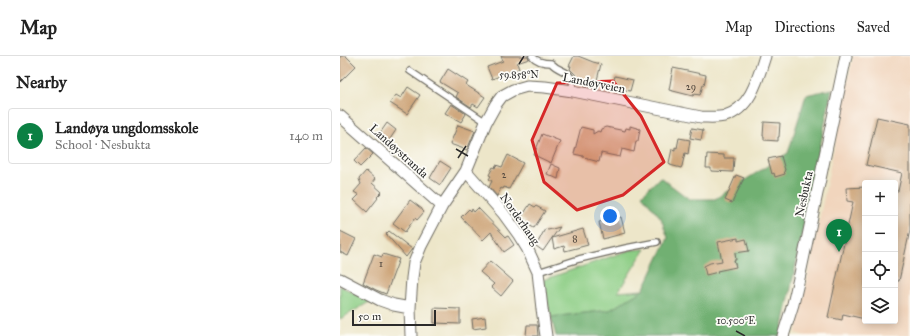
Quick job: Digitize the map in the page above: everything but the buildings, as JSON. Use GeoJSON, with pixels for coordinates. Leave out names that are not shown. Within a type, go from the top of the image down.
{"type":"FeatureCollection","features":[{"type":"Feature","properties":{"kind":"street","name":"Landøyveien"},"geometry":{"type":"LineString","coordinates":[[411,336],[410,308],[414,263],[428,230],[442,206],[466,171],[486,122],[502,96],[527,86],[545,87],[714,118],[735,112],[742,106],[751,94],[765,56]]}},
{"type":"Feature","properties":{"kind":"street","name":"Nesbukta"},"geometry":{"type":"LineString","coordinates":[[783,336],[800,274],[846,56]]}},
{"type":"Feature","properties":{"kind":"street","name":"Landøystranda"},"geometry":{"type":"LineString","coordinates":[[340,116],[442,206]]}},
{"type":"Feature","properties":{"kind":"street","name":"Norderhaug"},"geometry":{"type":"LineString","coordinates":[[466,171],[502,213],[527,248],[538,272],[546,336]]}},
{"type":"Feature","properties":{"kind":"street"},"geometry":{"type":"LineString","coordinates":[[340,279],[380,300],[394,305],[410,308]]}},
{"type":"Feature","properties":{"kind":"lane"},"geometry":{"type":"LineString","coordinates":[[532,56],[544,63],[551,63],[566,72],[572,80],[573,91]]}},
{"type":"Feature","properties":{"kind":"lane"},"geometry":{"type":"LineString","coordinates":[[410,71],[486,122]]}},
{"type":"Feature","properties":{"kind":"lane"},"geometry":{"type":"LineString","coordinates":[[538,272],[579,259],[657,242]]}},
{"type":"Feature","properties":{"kind":"highlighted area"},"geometry":{"type":"Polygon","coordinates":[[[613,81],[641,116],[664,162],[623,195],[577,210],[544,182],[532,140],[557,83],[613,81]]]}},
{"type":"Feature","properties":{"kind":"shaded area"},"geometry":{"type":"Polygon","coordinates":[[[853,56],[910,56],[910,336],[805,336],[796,333],[853,56]]]}},
{"type":"Feature","properties":{"kind":"green space"},"geometry":{"type":"Polygon","coordinates":[[[832,89],[781,336],[556,336],[551,317],[610,310],[643,290],[668,238],[661,218],[642,195],[660,177],[689,199],[715,199],[788,153],[806,95],[832,89]]]}},
{"type":"Feature","properties":{"kind":"green space"},"geometry":{"type":"Polygon","coordinates":[[[645,249],[618,292],[643,290],[610,310],[551,317],[543,280],[630,250],[645,249]]]}},
{"type":"Feature","properties":{"kind":"green space"},"geometry":{"type":"Polygon","coordinates":[[[340,286],[371,301],[340,319],[340,286]]]}},
{"type":"Feature","properties":{"kind":"place","name":"Landøya ungdomsskole"},"geometry":{"type":"Point","coordinates":[839,252]}}]}
